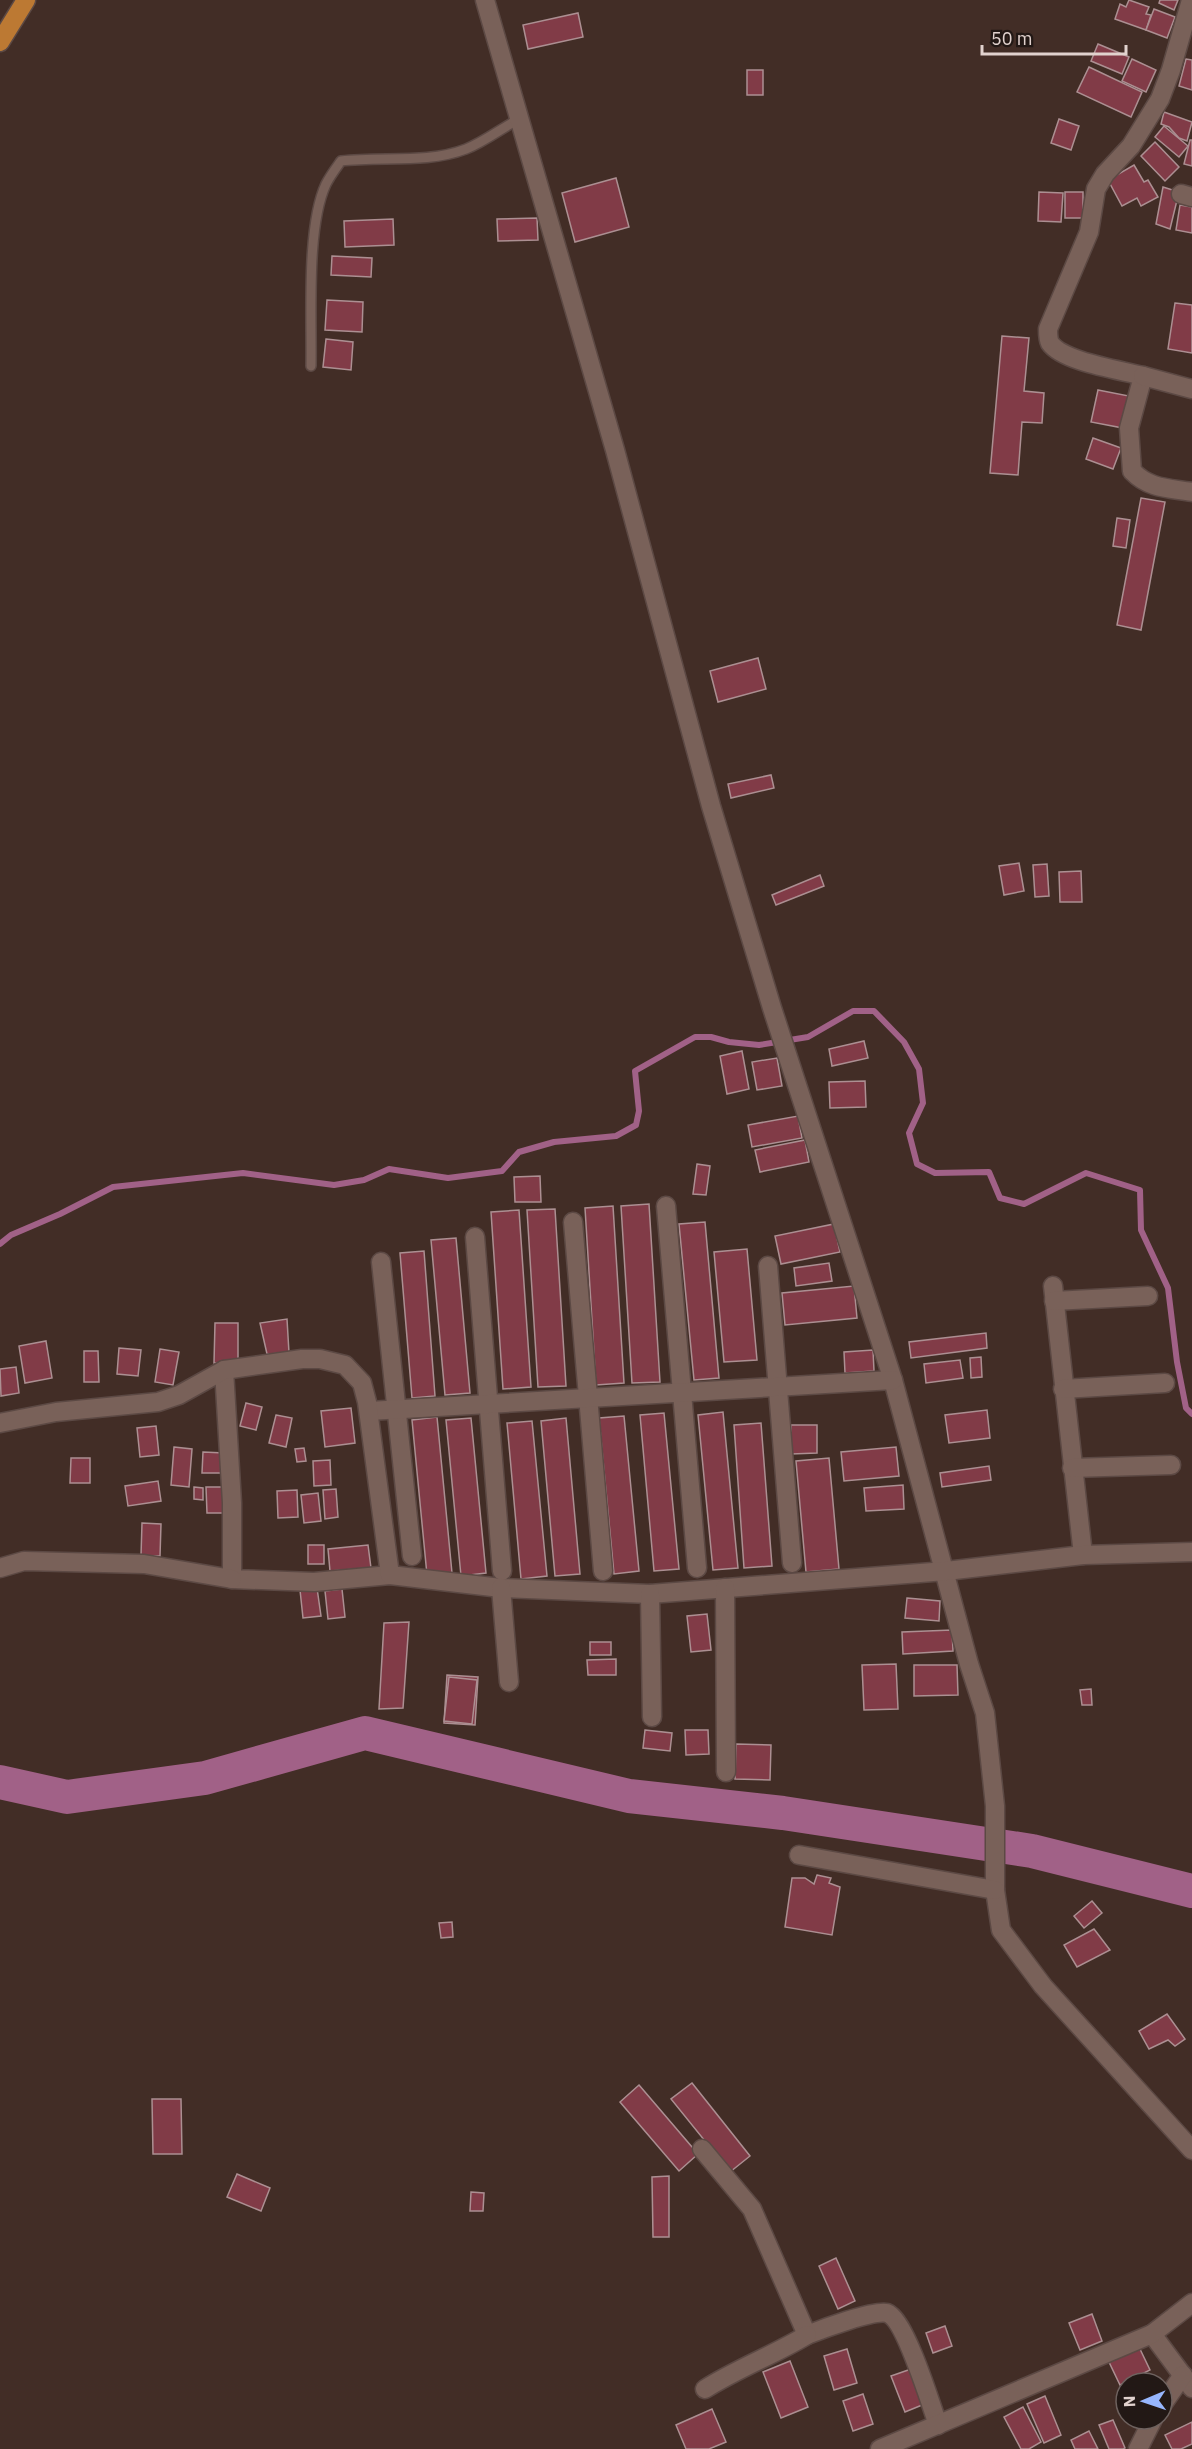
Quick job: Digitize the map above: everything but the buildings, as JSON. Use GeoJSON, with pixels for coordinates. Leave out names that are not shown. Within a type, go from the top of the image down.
{"type":"FeatureCollection","features":[{"type":"Feature","properties":{"kind":"highway"},"geometry":{"type":"LineString","coordinates":[[0,42],[26,0]]}},
{"type":"Feature","properties":{"kind":"street"},"geometry":{"type":"LineString","coordinates":[[485,0],[615,450],[711,806],[772,1008],[894,1380],[969,1664],[985,1713],[995,1806],[995,1890],[1001,1930],[1042,1986],[1192,2150]]}},
{"type":"Feature","properties":{"kind":"street"},"geometry":{"type":"LineString","coordinates":[[1191,0],[1171,70],[1160,99],[1131,146],[1105,174],[1096,189],[1089,232],[1048,330],[1049,342],[1068,357],[1192,389]]}},
{"type":"Feature","properties":{"kind":"street"},"geometry":{"type":"LineString","coordinates":[[1143,376],[1129,428],[1132,471],[1142,481],[1150,484],[1192,492]]}},
{"type":"Feature","properties":{"kind":"street"},"geometry":{"type":"LineString","coordinates":[[666,1206],[698,1568]]}},
{"type":"Feature","properties":{"kind":"street"},"geometry":{"type":"LineString","coordinates":[[573,1222],[603,1571]]}},
{"type":"Feature","properties":{"kind":"street"},"geometry":{"type":"LineString","coordinates":[[475,1237],[509,1682]]}},
{"type":"Feature","properties":{"kind":"street"},"geometry":{"type":"LineString","coordinates":[[381,1262],[412,1557]]}},
{"type":"Feature","properties":{"kind":"street"},"geometry":{"type":"LineString","coordinates":[[768,1266],[792,1563]]}},
{"type":"Feature","properties":{"kind":"street"},"geometry":{"type":"LineString","coordinates":[[1083,1555],[1054,1293],[1148,1296]]}},
{"type":"Feature","properties":{"kind":"street"},"geometry":{"type":"LineString","coordinates":[[0,1423],[56,1412],[158,1402],[179,1395],[224,1370],[302,1359],[345,1365],[362,1383],[369,1411],[390,1575]]}},
{"type":"Feature","properties":{"kind":"street"},"geometry":{"type":"LineString","coordinates":[[224,1370],[232,1503],[231,1579]]}},
{"type":"Feature","properties":{"kind":"street"},"geometry":{"type":"LineString","coordinates":[[369,1411],[894,1380]]}},
{"type":"Feature","properties":{"kind":"street"},"geometry":{"type":"LineString","coordinates":[[1064,1389],[1165,1383]]}},
{"type":"Feature","properties":{"kind":"street"},"geometry":{"type":"LineString","coordinates":[[1072,1468],[1171,1465]]}},
{"type":"Feature","properties":{"kind":"street"},"geometry":{"type":"LineString","coordinates":[[0,1568],[24,1561],[144,1564],[231,1579],[314,1582],[390,1575],[502,1580],[650,1594],[946,1571],[1083,1555],[1192,1551]]}},
{"type":"Feature","properties":{"kind":"street"},"geometry":{"type":"LineString","coordinates":[[725,1588],[726,1772]]}},
{"type":"Feature","properties":{"kind":"street"},"geometry":{"type":"LineString","coordinates":[[650,1594],[652,1717]]}},
{"type":"Feature","properties":{"kind":"street"},"geometry":{"type":"LineString","coordinates":[[799,1855],[995,1890]]}},
{"type":"Feature","properties":{"kind":"street"},"geometry":{"type":"LineString","coordinates":[[702,2149],[752,2209],[807,2335]]}},
{"type":"Feature","properties":{"kind":"street"},"geometry":{"type":"LineString","coordinates":[[880,2449],[1152,2334],[1192,2303]]}},
{"type":"Feature","properties":{"kind":"street"},"geometry":{"type":"LineString","coordinates":[[705,2389],[732,2372],[781,2350],[807,2335],[874,2312],[887,2313],[894,2318],[909,2344],[938,2425]]}},
{"type":"Feature","properties":{"kind":"street"},"geometry":{"type":"LineString","coordinates":[[1152,2334],[1187,2381],[1174,2393]]}},
{"type":"Feature","properties":{"kind":"street"},"geometry":{"type":"LineString","coordinates":[[1138,2449],[1147,2431]]}},
{"type":"Feature","properties":{"kind":"lane"},"geometry":{"type":"LineString","coordinates":[[311,366],[312,274],[316,213],[326,184],[341,161],[366,158],[422,158],[466,149],[519,119]]}},
{"type":"Feature","properties":{"kind":"waterway"},"geometry":{"type":"LineString","coordinates":[[0,1244],[11,1235],[60,1214],[113,1187],[243,1173],[334,1185],[364,1180],[389,1169],[448,1178],[502,1171],[519,1152],[554,1142],[616,1136],[636,1125],[639,1111],[635,1071],[695,1037],[711,1037],[729,1042],[759,1045],[808,1037],[853,1011],[874,1011],[904,1042],[919,1069],[923,1103],[909,1133],[917,1164],[935,1173],[989,1172],[1000,1198],[1024,1204],[1086,1173],[1140,1190],[1141,1230],[1168,1288],[1177,1362],[1186,1408],[1192,1414]]}},
{"type":"Feature","properties":{"kind":"waterway"},"geometry":{"type":"LineString","coordinates":[[0,1782],[67,1797],[205,1778],[365,1733],[629,1796],[783,1813],[1032,1851],[1192,1891]]}}]}
